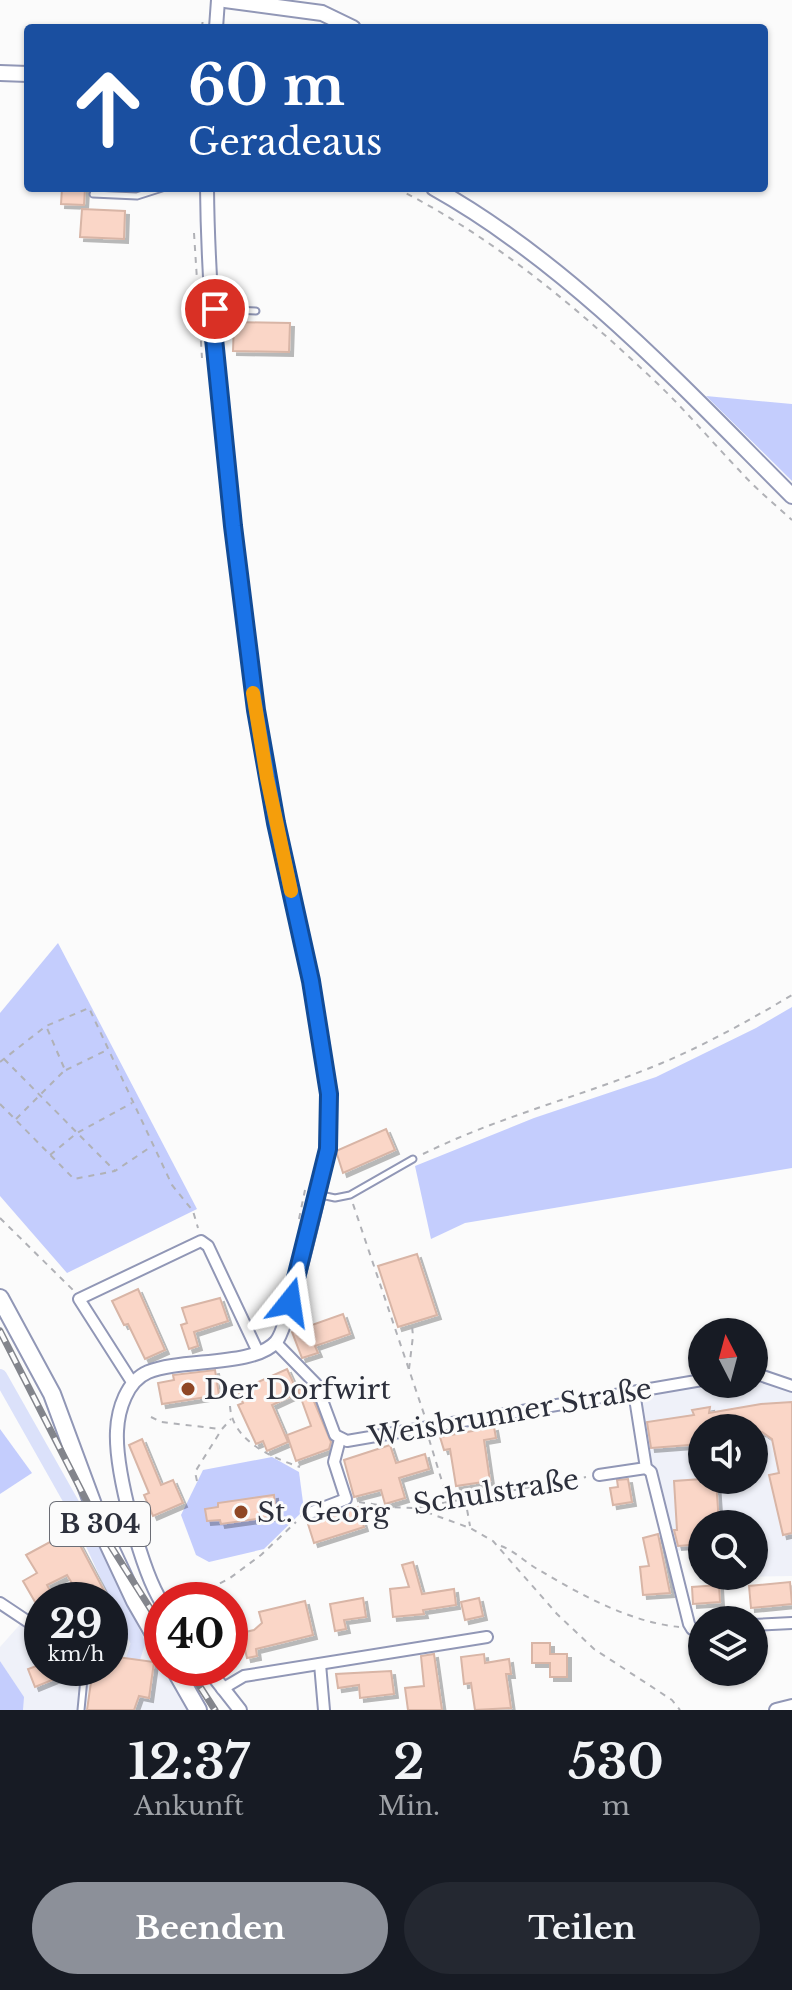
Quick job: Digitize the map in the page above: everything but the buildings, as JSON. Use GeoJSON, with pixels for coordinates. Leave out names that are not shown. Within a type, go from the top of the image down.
{"type":"FeatureCollection","features":[{"type":"Feature","properties":{"kind":"main road"},"geometry":{"type":"LineString","coordinates":[[225,0],[322,13],[345,24]]}},
{"type":"Feature","properties":{"kind":"main road"},"geometry":{"type":"LineString","coordinates":[[0,73],[24,74]]}},
{"type":"Feature","properties":{"kind":"main road"},"geometry":{"type":"LineString","coordinates":[[441,192],[515,241],[578,291],[683,387],[792,496]]}},
{"type":"Feature","properties":{"kind":"main road","name":"B 304"},"geometry":{"type":"LineString","coordinates":[[0,1298],[52,1394],[105,1537],[144,1617]]}},
{"type":"Feature","properties":{"kind":"main road"},"geometry":{"type":"LineString","coordinates":[[184,1686],[198,1710]]}},
{"type":"Feature","properties":{"kind":"street"},"geometry":{"type":"LineString","coordinates":[[216,24],[218,0]]}},
{"type":"Feature","properties":{"kind":"street"},"geometry":{"type":"LineString","coordinates":[[152,1582],[142,1561],[118,1449],[118,1423],[132,1382],[145,1373],[170,1366],[226,1360],[258,1352],[275,1342],[284,1327],[318,1195],[330,1132],[326,1072],[313,989],[270,793],[256,710],[211,309],[207,192]]}},
{"type":"Feature","properties":{"kind":"street"},"geometry":{"type":"LineString","coordinates":[[132,1382],[79,1299],[201,1241],[208,1246],[258,1352]]}},
{"type":"Feature","properties":{"kind":"street","name":"Weisbrunner Straße"},"geometry":{"type":"LineString","coordinates":[[275,1342],[316,1384],[335,1435],[340,1439],[357,1440],[688,1382]]}},
{"type":"Feature","properties":{"kind":"street"},"geometry":{"type":"LineString","coordinates":[[768,1378],[792,1386]]}},
{"type":"Feature","properties":{"kind":"street"},"geometry":{"type":"LineString","coordinates":[[634,1392],[646,1468],[651,1472],[688,1620]]}},
{"type":"Feature","properties":{"kind":"street"},"geometry":{"type":"LineString","coordinates":[[307,1514],[346,1499],[334,1462],[340,1439]]}},
{"type":"Feature","properties":{"kind":"street","name":"Schulstraße"},"geometry":{"type":"LineString","coordinates":[[599,1475],[646,1468]]}},
{"type":"Feature","properties":{"kind":"street"},"geometry":{"type":"LineString","coordinates":[[0,1603],[24,1619]]}},
{"type":"Feature","properties":{"kind":"street"},"geometry":{"type":"LineString","coordinates":[[768,1624],[792,1623]]}},
{"type":"Feature","properties":{"kind":"street"},"geometry":{"type":"LineString","coordinates":[[222,1689],[244,1676],[487,1637]]}},
{"type":"Feature","properties":{"kind":"street"},"geometry":{"type":"LineString","coordinates":[[320,1664],[324,1710]]}},
{"type":"Feature","properties":{"kind":"street"},"geometry":{"type":"LineString","coordinates":[[220,1686],[240,1710]]}},
{"type":"Feature","properties":{"kind":"street"},"geometry":{"type":"LineString","coordinates":[[776,1710],[792,1706]]}},
{"type":"Feature","properties":{"kind":"lane"},"geometry":{"type":"LineString","coordinates":[[93,194],[137,196],[150,192]]}},
{"type":"Feature","properties":{"kind":"lane"},"geometry":{"type":"LineString","coordinates":[[211,309],[256,311]]}},
{"type":"Feature","properties":{"kind":"lane"},"geometry":{"type":"LineString","coordinates":[[318,1195],[335,1198],[350,1195],[366,1183],[413,1159]]}},
{"type":"Feature","properties":{"kind":"lane"},"geometry":{"type":"LineString","coordinates":[[81,1710],[83,1686]]}},
{"type":"Feature","properties":{"kind":"path"},"geometry":{"type":"LineString","coordinates":[[404,192],[495,245],[555,292],[660,386],[742,473],[792,520]]}},
{"type":"Feature","properties":{"kind":"path"},"geometry":{"type":"LineString","coordinates":[[413,1159],[511,1116],[661,1063],[712,1040],[792,995]]}},
{"type":"Feature","properties":{"kind":"path"},"geometry":{"type":"LineString","coordinates":[[0,1062],[46,1026],[89,1008],[172,1185],[193,1211],[201,1241]]}},
{"type":"Feature","properties":{"kind":"path"},"geometry":{"type":"LineString","coordinates":[[46,1026],[65,1070]]}},
{"type":"Feature","properties":{"kind":"path"},"geometry":{"type":"LineString","coordinates":[[15,1120],[65,1070],[108,1049]]}},
{"type":"Feature","properties":{"kind":"path"},"geometry":{"type":"LineString","coordinates":[[4,1059],[115,1171]]}},
{"type":"Feature","properties":{"kind":"path"},"geometry":{"type":"LineString","coordinates":[[50,1155],[77,1133],[133,1102]]}},
{"type":"Feature","properties":{"kind":"path"},"geometry":{"type":"LineString","coordinates":[[0,1104],[74,1179],[115,1171],[153,1145]]}},
{"type":"Feature","properties":{"kind":"path"},"geometry":{"type":"LineString","coordinates":[[350,1195],[409,1369],[448,1501]]}},
{"type":"Feature","properties":{"kind":"path"},"geometry":{"type":"LineString","coordinates":[[0,1218],[79,1299]]}},
{"type":"Feature","properties":{"kind":"path"},"geometry":{"type":"LineString","coordinates":[[409,1369],[412,1326]]}},
{"type":"Feature","properties":{"kind":"path"},"geometry":{"type":"LineString","coordinates":[[230,1406],[231,1419],[241,1435],[256,1446],[300,1467]]}},
{"type":"Feature","properties":{"kind":"path"},"geometry":{"type":"LineString","coordinates":[[151,1417],[161,1422],[222,1429]]}},
{"type":"Feature","properties":{"kind":"path"},"geometry":{"type":"LineString","coordinates":[[197,1481],[195,1472],[231,1419]]}},
{"type":"Feature","properties":{"kind":"path","name":"Schulstraße"},"geometry":{"type":"LineString","coordinates":[[346,1499],[415,1508],[599,1475]]}},
{"type":"Feature","properties":{"kind":"path"},"geometry":{"type":"LineString","coordinates":[[465,1498],[470,1528]]}},
{"type":"Feature","properties":{"kind":"path"},"geometry":{"type":"LineString","coordinates":[[415,1508],[470,1528],[506,1547],[536,1569],[640,1620],[660,1626],[688,1628]]}},
{"type":"Feature","properties":{"kind":"path"},"geometry":{"type":"LineString","coordinates":[[222,1582],[261,1555],[307,1514]]}},
{"type":"Feature","properties":{"kind":"path"},"geometry":{"type":"LineString","coordinates":[[498,1545],[557,1614],[594,1649],[672,1700],[680,1710]]}},
{"type":"Feature","properties":{"kind":"shaded area"},"geometry":{"type":"Polygon","coordinates":[[[706,396],[792,404],[792,481],[706,396]]]}},
{"type":"Feature","properties":{"kind":"shaded area"},"geometry":{"type":"Polygon","coordinates":[[[58,943],[197,1209],[67,1273],[0,1196],[0,1013],[58,943]]]}},
{"type":"Feature","properties":{"kind":"shaded area"},"geometry":{"type":"Polygon","coordinates":[[[792,1007],[792,1168],[465,1223],[431,1239],[415,1166],[534,1118],[656,1077],[792,1007]]]}},
{"type":"Feature","properties":{"kind":"shaded area"},"geometry":{"type":"Polygon","coordinates":[[[768,1384],[792,1393],[792,1576],[768,1576],[768,1510],[688,1510],[688,1550],[675,1551],[631,1396],[688,1386],[688,1398],[768,1398],[768,1384]]]}},
{"type":"Feature","properties":{"kind":"shaded area"},"geometry":{"type":"Polygon","coordinates":[[[0,1429],[32,1473],[0,1494],[0,1429]]]}},
{"type":"Feature","properties":{"kind":"shaded area"},"geometry":{"type":"Polygon","coordinates":[[[272,1457],[299,1472],[304,1510],[264,1549],[209,1562],[196,1555],[181,1515],[203,1470],[272,1457]]]}},
{"type":"Feature","properties":{"kind":"shaded area"},"geometry":{"type":"Polygon","coordinates":[[[24,1620],[24,1686],[128,1686],[128,1635],[144,1628],[144,1686],[174,1686],[187,1710],[23,1710],[23,1697],[0,1661],[0,1647],[24,1620]]]}},
{"type":"Feature","properties":{"kind":"shaded area"},"geometry":{"type":"Polygon","coordinates":[[[0,1661],[24,1697],[23,1710],[0,1710],[0,1661]]]}},
{"type":"Feature","properties":{"kind":"waterway"},"geometry":{"type":"LineString","coordinates":[[0,1376],[82,1521],[138,1643],[133,1659]]}},
{"type":"Feature","properties":{"kind":"railway"},"geometry":{"type":"LineString","coordinates":[[0,1331],[105,1537],[144,1599]]}},
{"type":"Feature","properties":{"kind":"railway"},"geometry":{"type":"LineString","coordinates":[[200,1686],[215,1710]]}},
{"type":"Feature","properties":{"kind":"slow traffic"},"geometry":{"type":"LineString","coordinates":[[253,693],[291,891]]}},
{"type":"Feature","properties":{"kind":"place","name":"Der Dorfwirt"},"geometry":{"type":"Point","coordinates":[188,1389]}},
{"type":"Feature","properties":{"kind":"place","name":"St. Georg"},"geometry":{"type":"Point","coordinates":[241,1512]}},
{"type":"Feature","properties":{"kind":"route"},"geometry":{"type":"LineString","coordinates":[[215,309],[211,309],[215,365],[252,687],[276,823],[307,958],[329,1094],[328,1149],[290,1302]]}}]}
